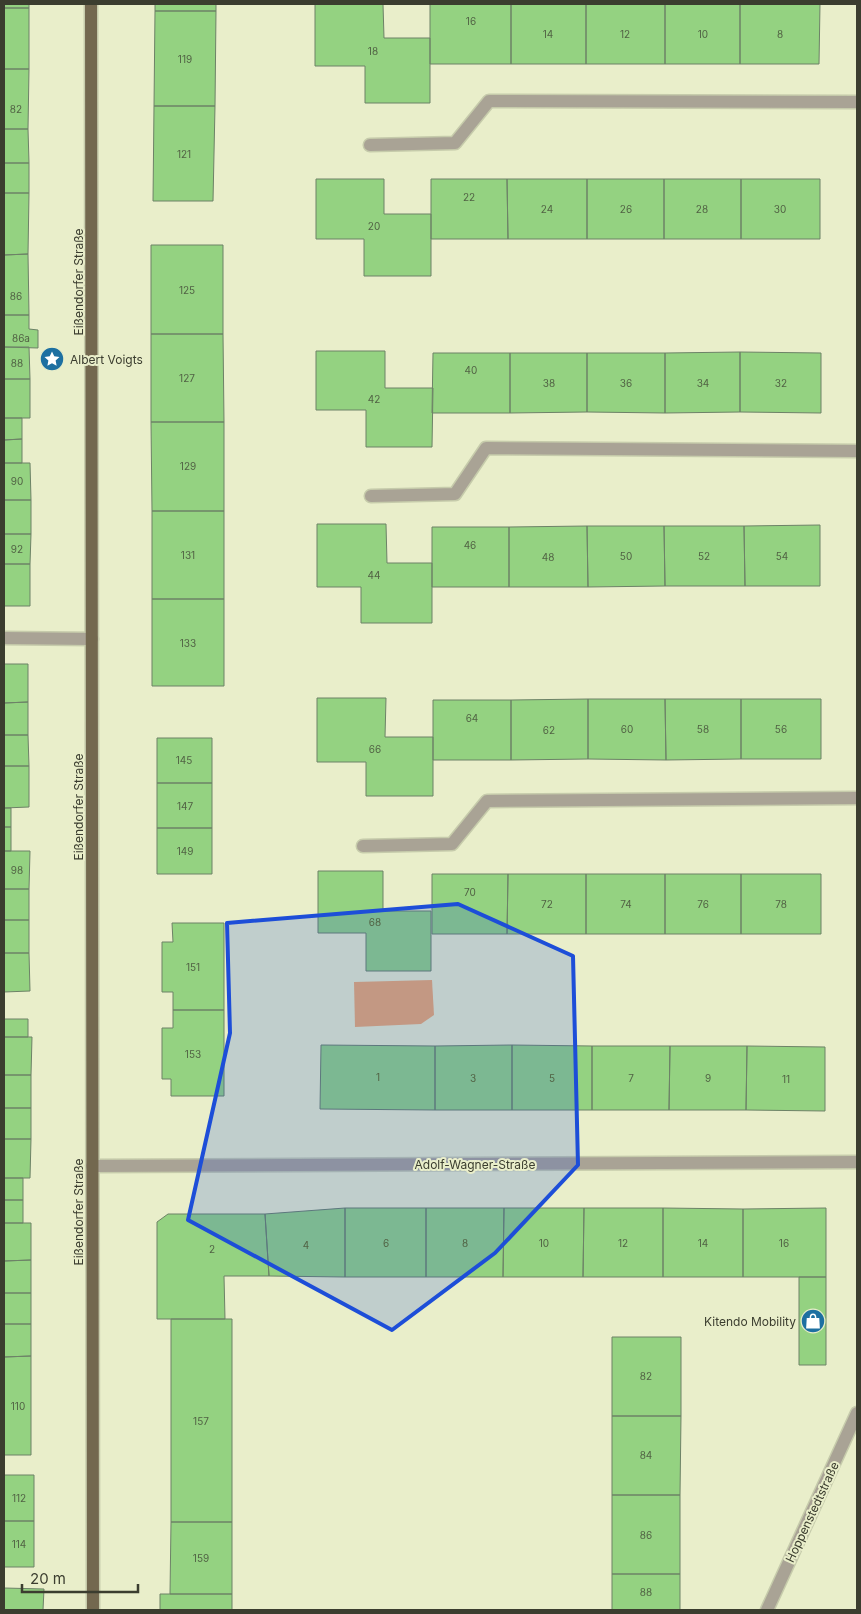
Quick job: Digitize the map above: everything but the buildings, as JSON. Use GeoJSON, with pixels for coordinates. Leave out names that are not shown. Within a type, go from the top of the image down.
{"type":"FeatureCollection","features":[{"type":"Feature","properties":{"kind":"main road","name":"Eißendorfer Straße"},"geometry":{"type":"LineString","coordinates":[[91,4],[93,1610]]}},
{"type":"Feature","properties":{"kind":"street"},"geometry":{"type":"LineString","coordinates":[[370,145],[455,143],[489,101],[857,102]]}},
{"type":"Feature","properties":{"kind":"street"},"geometry":{"type":"LineString","coordinates":[[371,496],[455,494],[486,448],[857,451]]}},
{"type":"Feature","properties":{"kind":"street"},"geometry":{"type":"LineString","coordinates":[[4,638],[92,639]]}},
{"type":"Feature","properties":{"kind":"street"},"geometry":{"type":"LineString","coordinates":[[364,846],[452,844],[487,801],[857,798]]}},
{"type":"Feature","properties":{"kind":"street","name":"Adolf-Wagner-Straße"},"geometry":{"type":"LineString","coordinates":[[92,1166],[857,1162]]}},
{"type":"Feature","properties":{"kind":"street","name":"Hoppenstedtstraße"},"geometry":{"type":"LineString","coordinates":[[767,1610],[857,1413]]}},
{"type":"Feature","properties":{"kind":"highlighted area"},"geometry":{"type":"Polygon","coordinates":[[[458,904],[573,956],[578,1165],[495,1253],[392,1330],[188,1220],[230,1033],[227,923],[458,904]]]}},
{"type":"Feature","properties":{"kind":"shaded area"},"geometry":{"type":"Polygon","coordinates":[[[432,980],[434,1015],[421,1024],[355,1027],[354,982],[432,980]]]}},
{"type":"Feature","properties":{"kind":"place","name":"Albert Voigts"},"geometry":{"type":"Point","coordinates":[52,359]}},
{"type":"Feature","properties":{"kind":"place","name":"Kitendo Mobility"},"geometry":{"type":"Point","coordinates":[813,1321]}}]}
